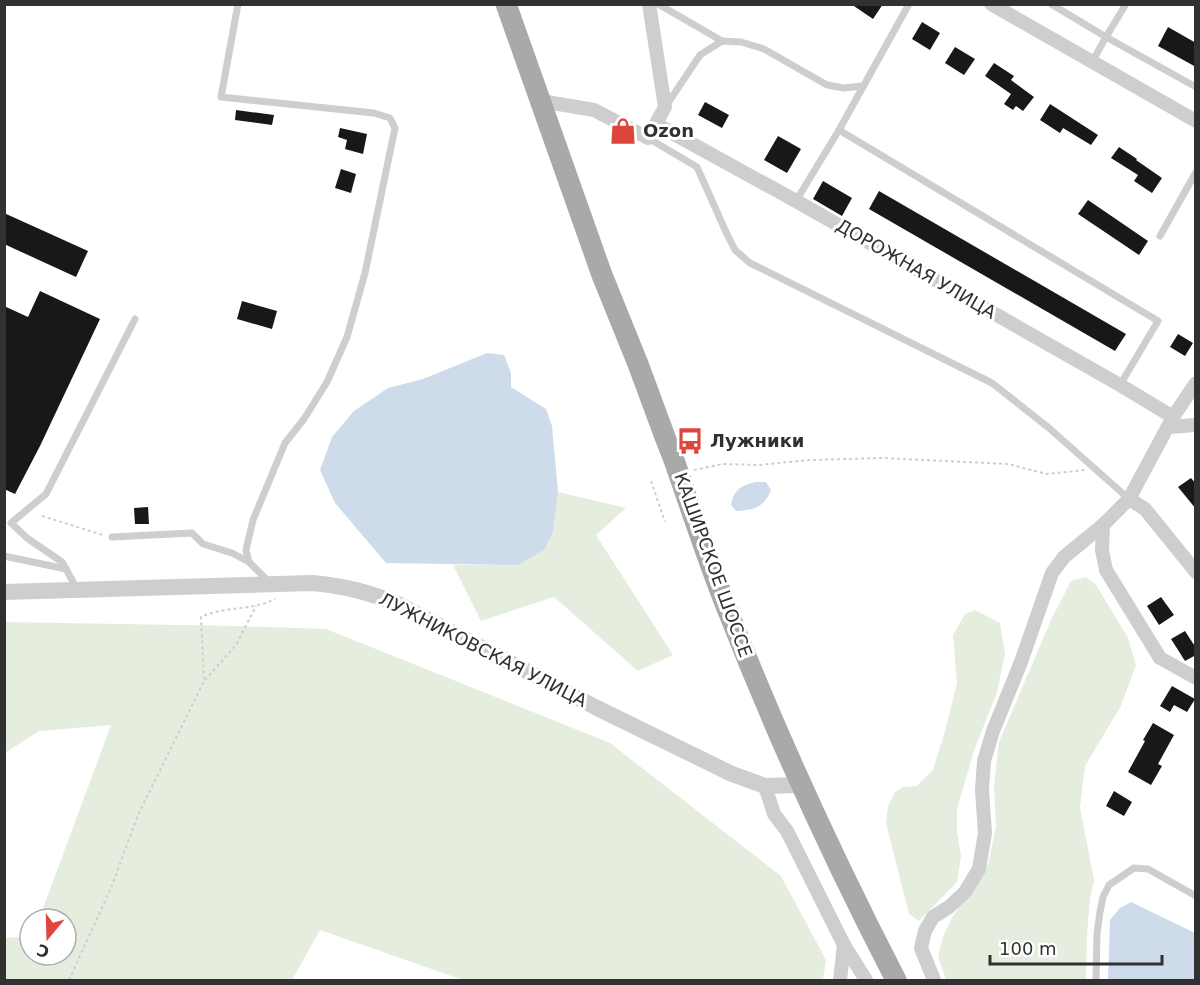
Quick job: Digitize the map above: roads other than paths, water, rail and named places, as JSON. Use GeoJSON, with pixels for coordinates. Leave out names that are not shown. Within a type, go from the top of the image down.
{"type":"FeatureCollection","features":[{"type":"Feature","properties":{"kind":"main road","name":"КАШИРСКОЕ ШОССЕ"},"geometry":{"type":"LineString","coordinates":[[506,4],[602,275],[674,460],[726,606],[800,784],[851,893],[896,981]]}},
{"type":"Feature","properties":{"kind":"street"},"geometry":{"type":"LineString","coordinates":[[541,101],[594,110],[648,138],[665,107],[649,4]]}},
{"type":"Feature","properties":{"kind":"street"},"geometry":{"type":"LineString","coordinates":[[991,4],[1196,121]]}},
{"type":"Feature","properties":{"kind":"street","name":"ДОРОЖНАЯ УЛИЦА"},"geometry":{"type":"LineString","coordinates":[[656,124],[1120,385],[1171,422]]}},
{"type":"Feature","properties":{"kind":"street"},"geometry":{"type":"LineString","coordinates":[[934,981],[921,948],[925,931],[933,917],[949,907],[965,892],[980,869],[985,833],[982,790],[984,761],[1052,573],[1064,557],[1129,500],[1171,422],[1196,383]]}},
{"type":"Feature","properties":{"kind":"street"},"geometry":{"type":"LineString","coordinates":[[1171,422],[1196,425]]}},
{"type":"Feature","properties":{"kind":"street"},"geometry":{"type":"LineString","coordinates":[[1129,500],[1145,509],[1196,572]]}},
{"type":"Feature","properties":{"kind":"street"},"geometry":{"type":"LineString","coordinates":[[1103,525],[1102,550],[1106,570],[1160,658],[1196,678]]}},
{"type":"Feature","properties":{"kind":"street","name":"ЛУЖНИКОВСКАЯ УЛИЦА"},"geometry":{"type":"LineString","coordinates":[[4,592],[312,583],[337,585],[368,592],[399,604],[721,770],[765,786],[800,784]]}},
{"type":"Feature","properties":{"kind":"street"},"geometry":{"type":"LineString","coordinates":[[765,786],[774,814],[787,831],[844,945],[866,981]]}},
{"type":"Feature","properties":{"kind":"street"},"geometry":{"type":"LineString","coordinates":[[840,981],[844,945]]}},
{"type":"Feature","properties":{"kind":"lane"},"geometry":{"type":"LineString","coordinates":[[238,4],[221,97],[374,112],[390,118],[395,128],[365,273],[347,337],[327,382],[304,419],[285,443],[272,470],[253,520],[246,550],[249,562]]}},
{"type":"Feature","properties":{"kind":"lane"},"geometry":{"type":"LineString","coordinates":[[658,4],[722,41],[741,42],[764,49],[827,85],[844,88],[863,86]]}},
{"type":"Feature","properties":{"kind":"lane"},"geometry":{"type":"LineString","coordinates":[[796,201],[839,130],[909,4]]}},
{"type":"Feature","properties":{"kind":"lane"},"geometry":{"type":"LineString","coordinates":[[1051,4],[1196,87]]}},
{"type":"Feature","properties":{"kind":"lane"},"geometry":{"type":"LineString","coordinates":[[1092,62],[1126,4]]}},
{"type":"Feature","properties":{"kind":"lane"},"geometry":{"type":"LineString","coordinates":[[665,107],[700,56],[722,41]]}},
{"type":"Feature","properties":{"kind":"lane"},"geometry":{"type":"LineString","coordinates":[[839,130],[1158,321],[1120,385]]}},
{"type":"Feature","properties":{"kind":"lane"},"geometry":{"type":"LineString","coordinates":[[648,138],[697,167],[735,250],[750,263],[992,383],[1049,428],[1129,500]]}},
{"type":"Feature","properties":{"kind":"lane"},"geometry":{"type":"LineString","coordinates":[[1160,236],[1196,172]]}},
{"type":"Feature","properties":{"kind":"lane"},"geometry":{"type":"LineString","coordinates":[[77,590],[62,562],[27,538],[8,520],[46,494],[135,319]]}},
{"type":"Feature","properties":{"kind":"lane"},"geometry":{"type":"LineString","coordinates":[[112,537],[192,533],[203,544],[232,553],[249,562],[279,585]]}},
{"type":"Feature","properties":{"kind":"lane"},"geometry":{"type":"LineString","coordinates":[[4,556],[66,569]]}},
{"type":"Feature","properties":{"kind":"lane"},"geometry":{"type":"LineString","coordinates":[[1095,981],[1097,934],[1102,897],[1109,885],[1134,868],[1148,869],[1196,896]]}},
{"type":"Feature","properties":{"kind":"water"},"geometry":{"type":"Polygon","coordinates":[[[487,353],[504,355],[511,373],[511,387],[546,409],[552,426],[558,492],[553,532],[544,550],[518,565],[386,563],[335,503],[320,470],[332,437],[354,411],[388,388],[423,379],[487,353]]]}},
{"type":"Feature","properties":{"kind":"water"},"geometry":{"type":"Polygon","coordinates":[[[755,482],[766,482],[771,490],[765,501],[757,507],[736,511],[731,505],[736,492],[755,482]]]}},
{"type":"Feature","properties":{"kind":"water"},"geometry":{"type":"Polygon","coordinates":[[[1131,902],[1195,933],[1195,980],[1108,980],[1110,920],[1120,908],[1131,902]]]}},
{"type":"Feature","properties":{"kind":"place","name":"Ozon"},"geometry":{"type":"Point","coordinates":[623,131]}},
{"type":"Feature","properties":{"kind":"place","name":"Лужники"},"geometry":{"type":"Point","coordinates":[690,441]}}]}
